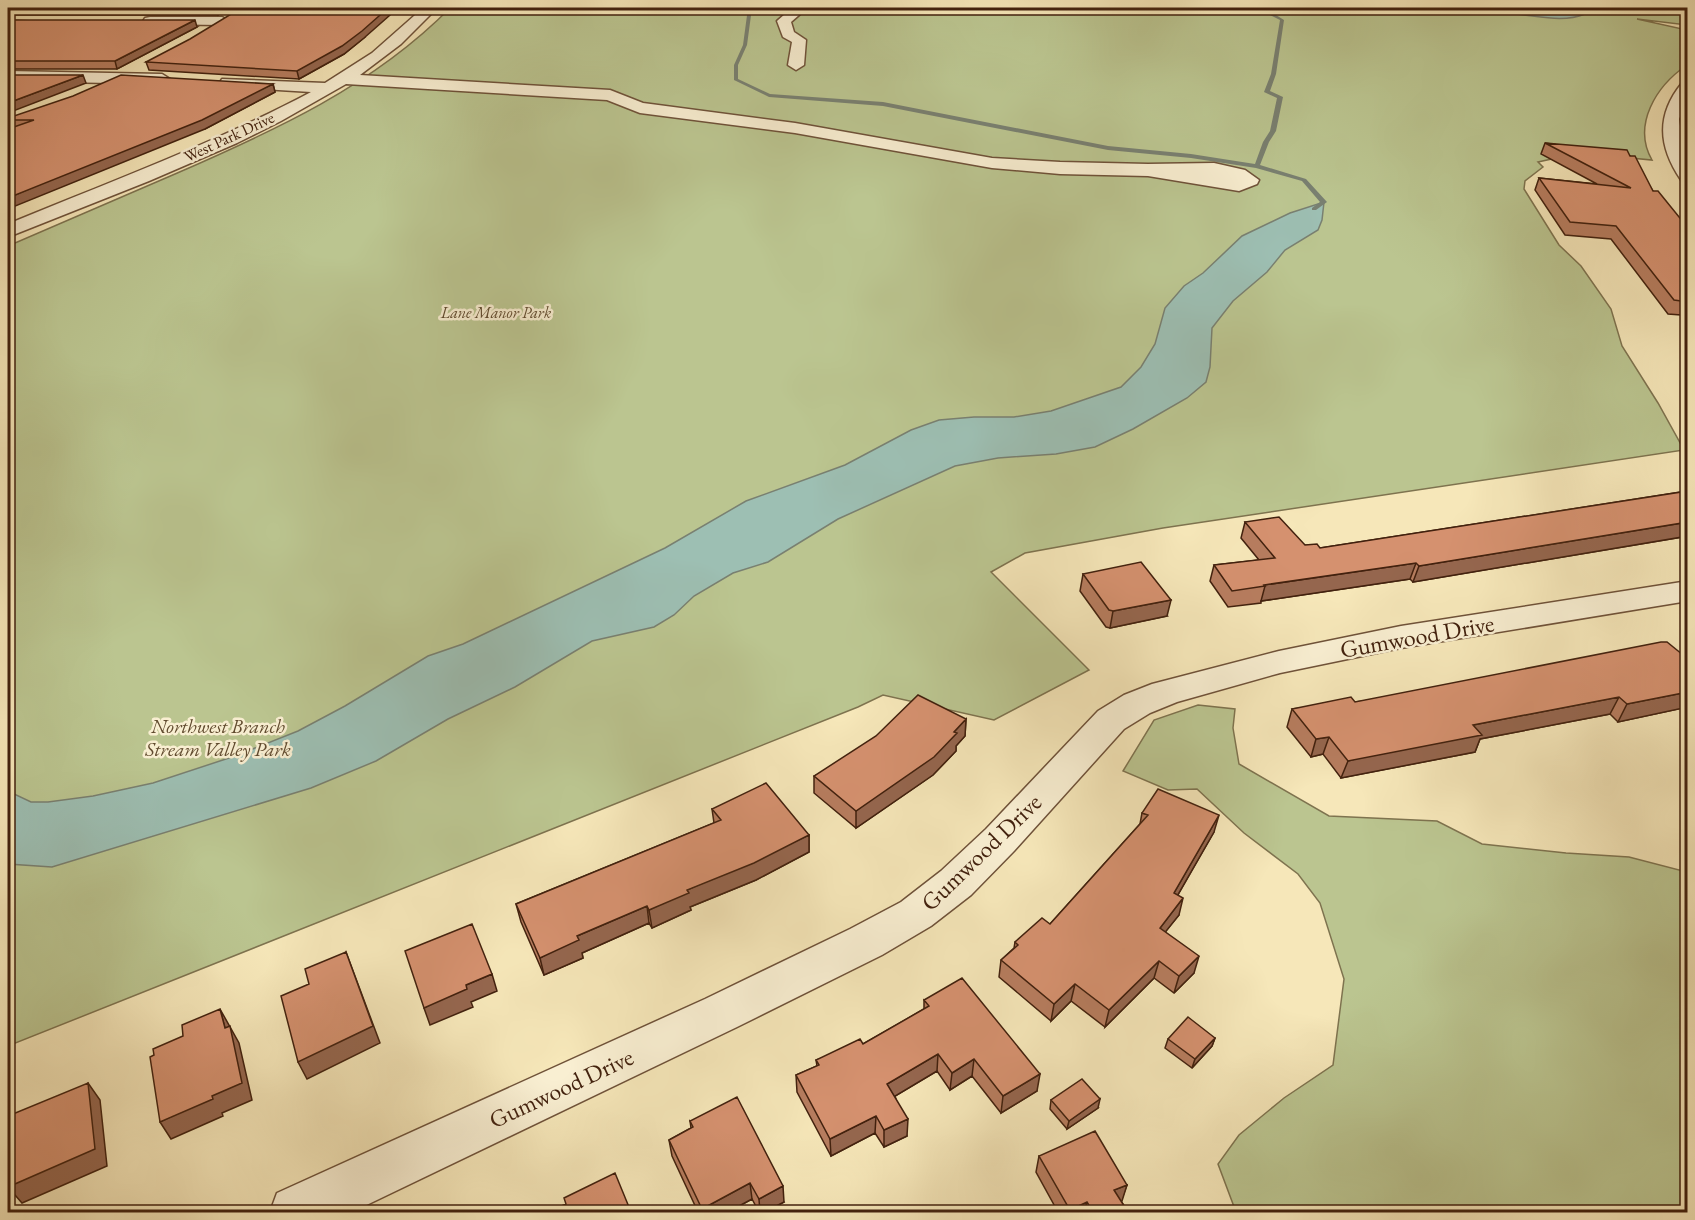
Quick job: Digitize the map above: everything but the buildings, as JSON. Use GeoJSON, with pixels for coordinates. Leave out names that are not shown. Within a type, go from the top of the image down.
{"type":"FeatureCollection","features":[{"type":"Feature","properties":{"kind":"street","name":"West Park Drive"},"geometry":{"type":"LineString","coordinates":[[8,231],[216,144],[271,118],[375,58],[430,8]]}},
{"type":"Feature","properties":{"kind":"street"},"geometry":{"type":"LineString","coordinates":[[796,65],[799,40],[789,34],[784,21],[800,8]]}},
{"type":"Feature","properties":{"kind":"street"},"geometry":{"type":"LineString","coordinates":[[201,35],[235,12]]}},
{"type":"Feature","properties":{"kind":"street"},"geometry":{"type":"LineString","coordinates":[[138,21],[222,21]]}},
{"type":"Feature","properties":{"kind":"street"},"geometry":{"type":"LineString","coordinates":[[87,92],[152,62]]}},
{"type":"Feature","properties":{"kind":"street"},"geometry":{"type":"LineString","coordinates":[[8,76],[124,76],[183,80]]}},
{"type":"Feature","properties":{"kind":"street"},"geometry":{"type":"LineString","coordinates":[[207,81],[335,83],[610,95],[640,108],[807,130],[992,163],[1060,168],[1148,170]]}},
{"type":"Feature","properties":{"kind":"street"},"geometry":{"type":"LineString","coordinates":[[1688,86],[1676,98],[1669,123],[1673,140],[1688,176]]}},
{"type":"Feature","properties":{"kind":"street","name":"Gumwood Drive"},"geometry":{"type":"LineString","coordinates":[[296,1212],[721,1013],[866,942],[916,914],[956,883],[1000,840],[1111,720],[1137,704],[1165,693],[1279,662],[1412,635],[1688,591]]}},
{"type":"Feature","properties":{"kind":"green space"},"geometry":{"type":"Polygon","coordinates":[[[450,8],[1581,8],[1605,12],[1599,8],[1687,8],[1687,25],[1637,19],[1687,30],[1687,65],[1657,95],[1646,120],[1646,147],[1652,160],[1589,154],[1570,155],[1538,162],[1543,167],[1525,181],[1524,189],[1559,245],[1581,266],[1611,309],[1622,346],[1684,450],[1163,528],[1025,553],[991,572],[1089,670],[994,720],[883,695],[858,707],[8,1046],[8,246],[212,158],[321,104],[388,61],[450,8]]]}},
{"type":"Feature","properties":{"kind":"green space"},"geometry":{"type":"Polygon","coordinates":[[[1198,705],[1235,709],[1233,728],[1239,764],[1329,816],[1437,821],[1482,844],[1629,857],[1687,872],[1687,1212],[1236,1212],[1218,1164],[1239,1135],[1284,1098],[1333,1065],[1344,979],[1320,903],[1298,874],[1244,833],[1197,789],[1168,790],[1123,771],[1154,720],[1198,705]]]}},
{"type":"Feature","properties":{"kind":"water"},"geometry":{"type":"Polygon","coordinates":[[[1414,8],[1586,8],[1585,14],[1560,18],[1414,8]]]}},
{"type":"Feature","properties":{"kind":"water"},"geometry":{"type":"Polygon","coordinates":[[[1324,202],[1322,220],[1318,230],[1285,250],[1267,272],[1233,301],[1212,328],[1210,367],[1206,382],[1187,398],[1133,429],[1095,447],[1056,454],[998,458],[955,466],[838,519],[768,562],[733,573],[694,596],[674,615],[654,627],[592,641],[515,687],[448,719],[376,761],[311,788],[52,867],[8,864],[8,781],[14,794],[31,802],[48,802],[93,796],[153,783],[235,756],[298,731],[345,706],[428,656],[463,644],[665,548],[746,501],[845,465],[911,430],[939,420],[1014,417],[1051,411],[1121,387],[1141,367],[1155,344],[1165,308],[1184,286],[1203,273],[1242,236],[1290,213],[1324,202]]]}},
{"type":"Feature","properties":{"kind":"waterway"},"geometry":{"type":"LineString","coordinates":[[750,8],[745,45],[736,65],[736,80],[769,95],[883,104],[1108,148],[1191,156],[1257,166]]}},
{"type":"Feature","properties":{"kind":"waterway"},"geometry":{"type":"LineString","coordinates":[[1257,166],[1273,131],[1280,97],[1267,92],[1275,65],[1282,20],[1266,11],[1266,8]]}},
{"type":"Feature","properties":{"kind":"waterway"},"geometry":{"type":"LineString","coordinates":[[1257,166],[1304,180],[1324,202],[1314,209]]}},
{"type":"Feature","properties":{"kind":"park label","name":"Lane Manor Park"},"geometry":{"type":"Point","coordinates":[496,312]}},
{"type":"Feature","properties":{"kind":"park label","name":"Northwest Branch Stream Valley Park"},"geometry":{"type":"Point","coordinates":[218,738]}}]}
